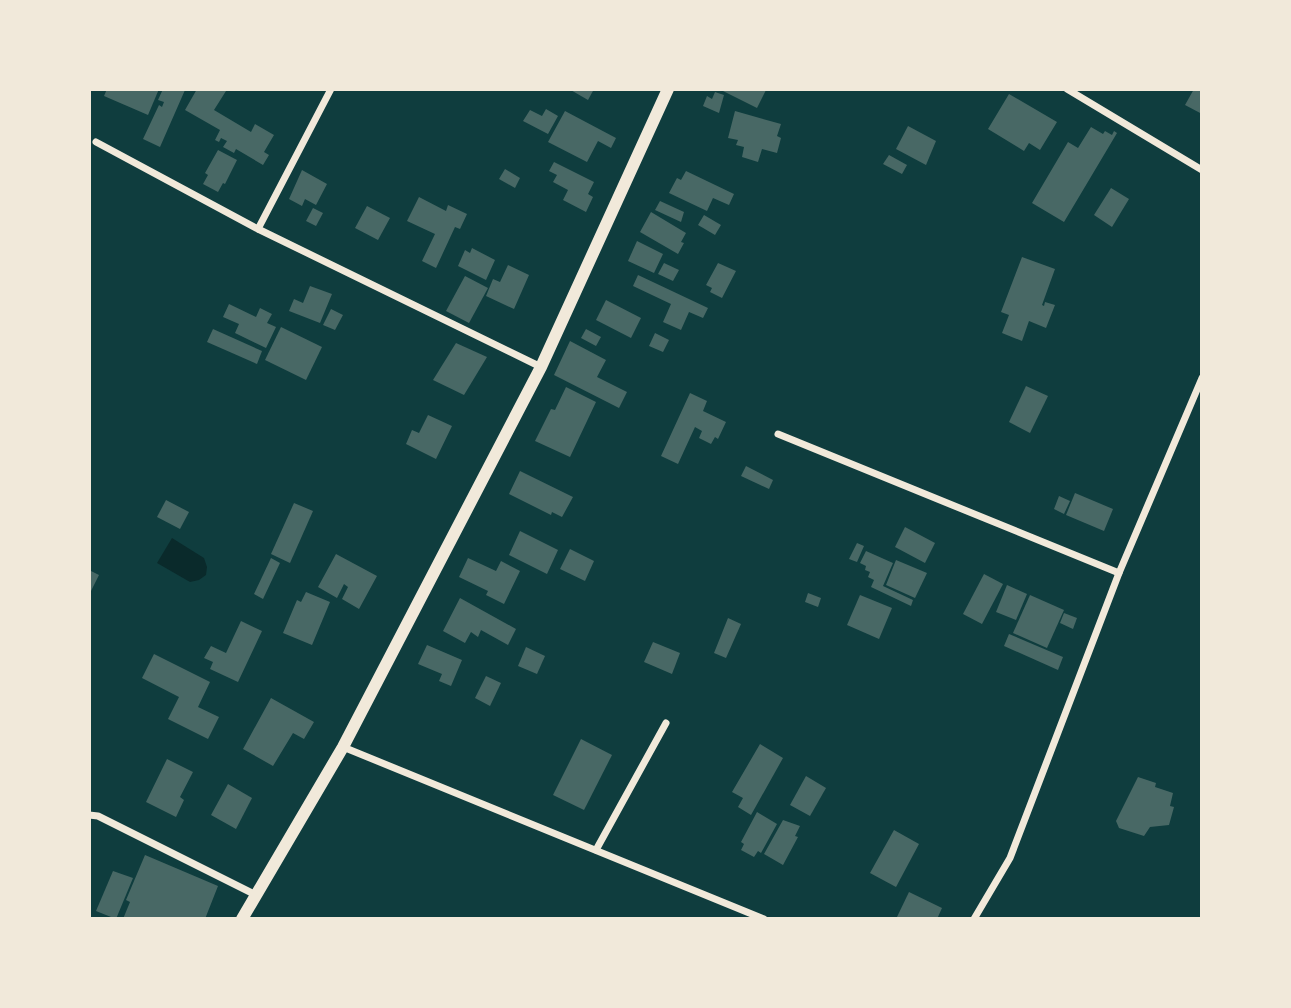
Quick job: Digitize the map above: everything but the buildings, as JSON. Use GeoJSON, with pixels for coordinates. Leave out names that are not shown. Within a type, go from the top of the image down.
{"type":"FeatureCollection","features":[{"type":"Feature","properties":{"kind":"street"},"geometry":{"type":"LineString","coordinates":[[258,229],[331,89]]}},
{"type":"Feature","properties":{"kind":"street"},"geometry":{"type":"LineString","coordinates":[[242,919],[343,747],[541,367],[668,89]]}},
{"type":"Feature","properties":{"kind":"street"},"geometry":{"type":"LineString","coordinates":[[1068,89],[1202,170]]}},
{"type":"Feature","properties":{"kind":"street"},"geometry":{"type":"LineString","coordinates":[[96,142],[258,229],[541,367]]}},
{"type":"Feature","properties":{"kind":"street"},"geometry":{"type":"LineString","coordinates":[[974,919],[1010,858],[1119,573],[1202,378]]}},
{"type":"Feature","properties":{"kind":"street"},"geometry":{"type":"LineString","coordinates":[[778,434],[1119,573]]}},
{"type":"Feature","properties":{"kind":"street"},"geometry":{"type":"LineString","coordinates":[[596,850],[666,723]]}},
{"type":"Feature","properties":{"kind":"street"},"geometry":{"type":"LineString","coordinates":[[343,747],[764,919]]}},
{"type":"Feature","properties":{"kind":"street"},"geometry":{"type":"LineString","coordinates":[[89,815],[256,895]]}},
{"type":"Feature","properties":{"kind":"water"},"geometry":{"type":"Polygon","coordinates":[[[172,538],[204,558],[206,575],[190,582],[157,563],[172,538]]]}}]}
